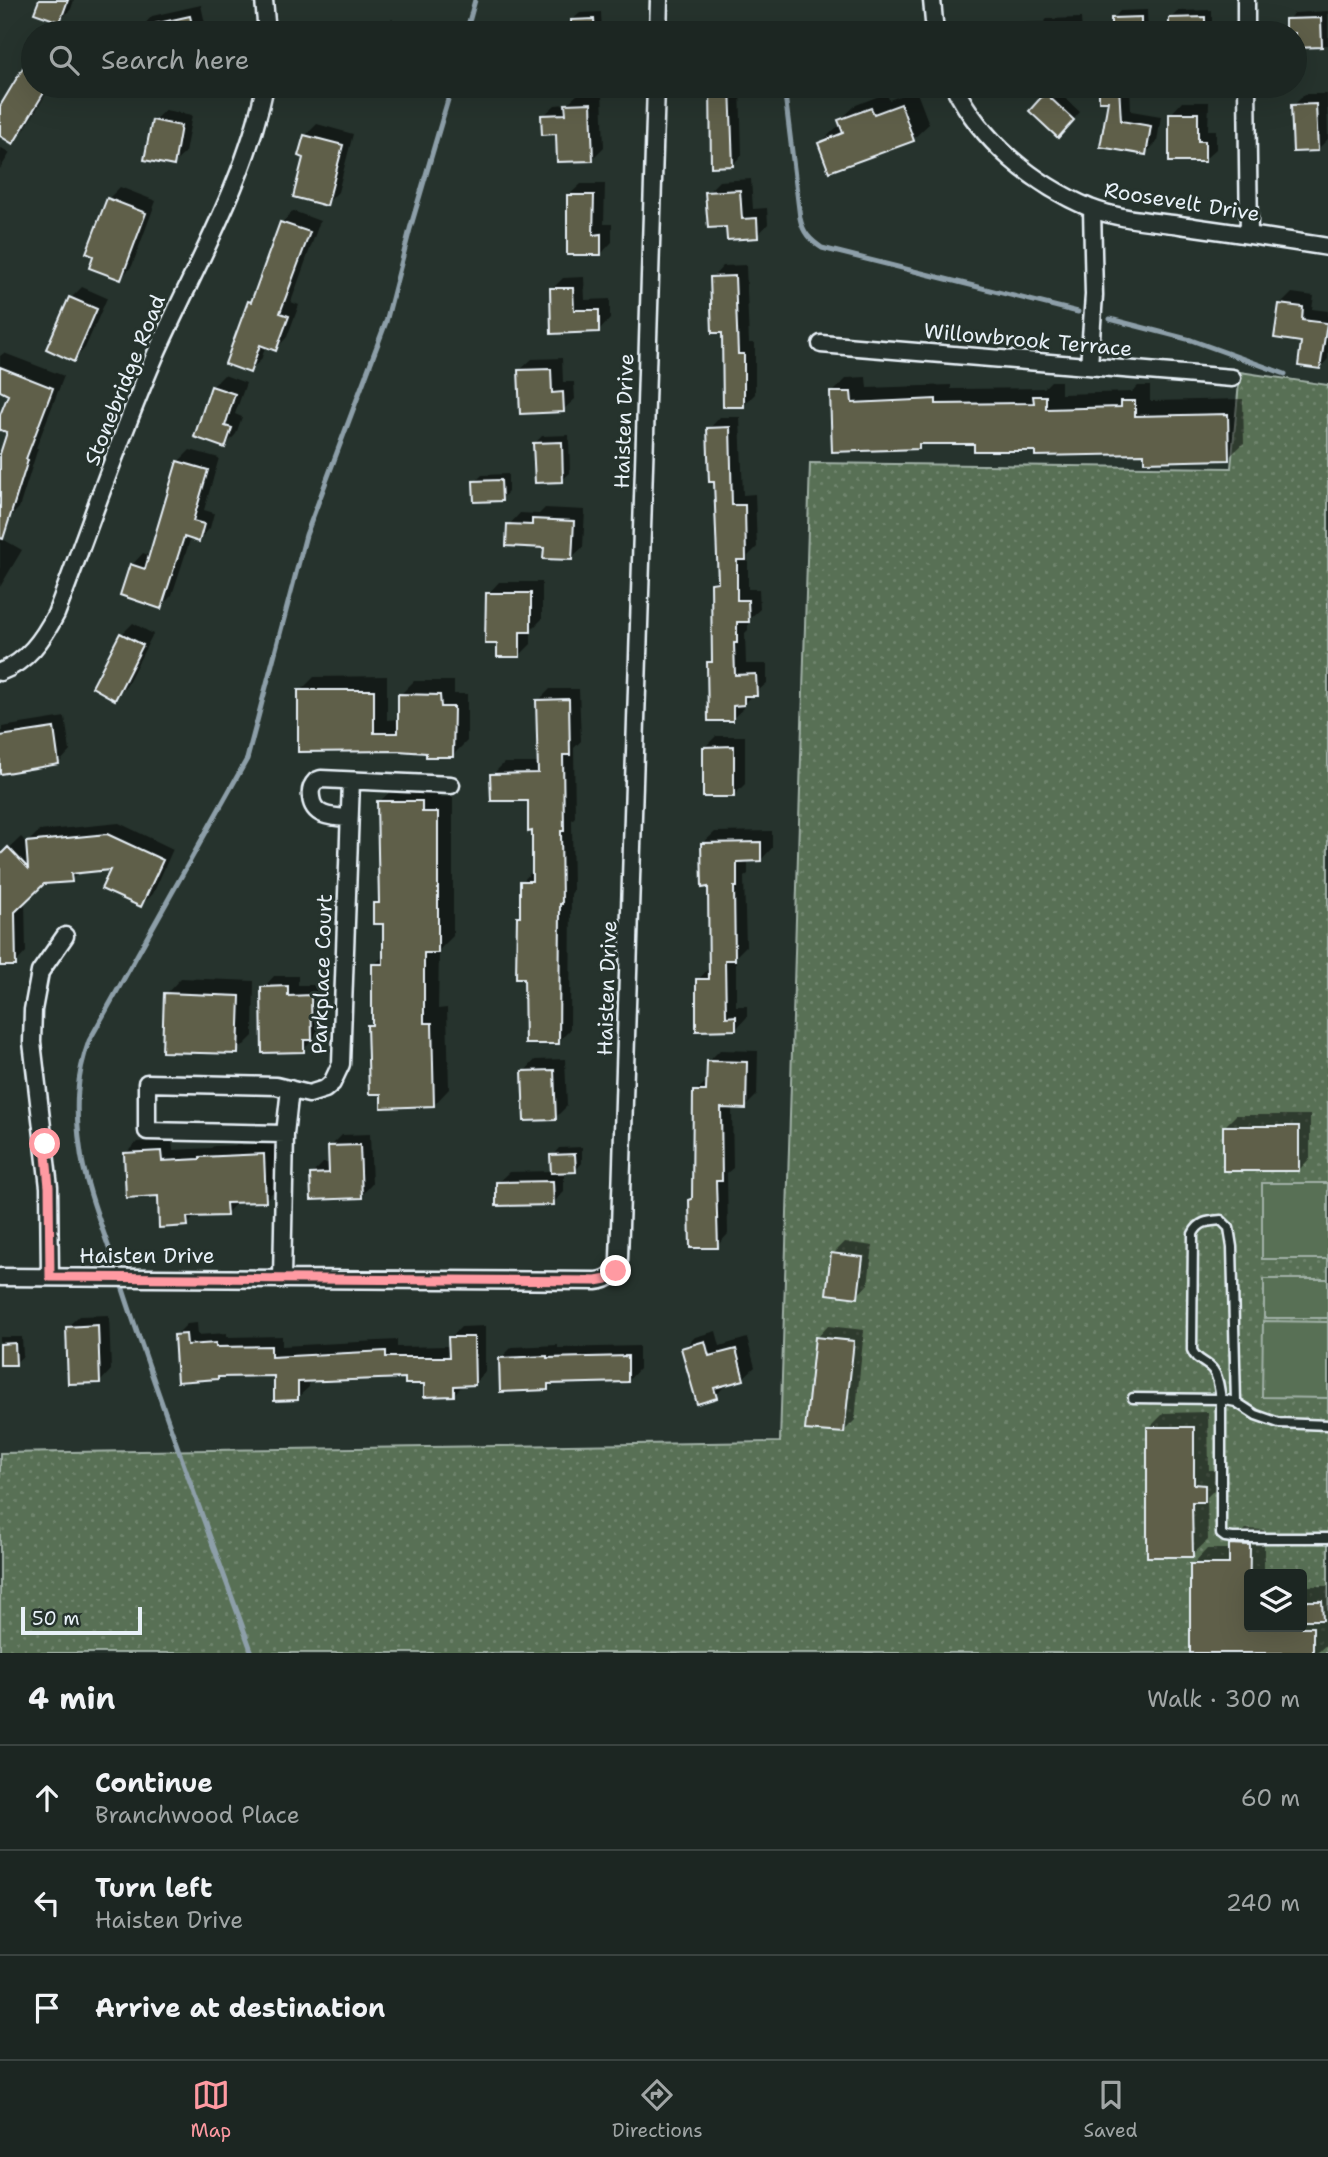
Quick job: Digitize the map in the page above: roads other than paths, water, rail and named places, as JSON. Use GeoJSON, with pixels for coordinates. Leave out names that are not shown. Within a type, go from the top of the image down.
{"type":"FeatureCollection","features":[{"type":"Feature","properties":{"kind":"street"},"geometry":{"type":"LineString","coordinates":[[264,0],[266,21]]}},
{"type":"Feature","properties":{"kind":"street"},"geometry":{"type":"LineString","coordinates":[[658,21],[659,0]]}},
{"type":"Feature","properties":{"kind":"street"},"geometry":{"type":"LineString","coordinates":[[932,0],[934,21]]}},
{"type":"Feature","properties":{"kind":"street"},"geometry":{"type":"LineString","coordinates":[[1246,0],[1246,21]]}},
{"type":"Feature","properties":{"kind":"street","name":"Stonebridge Road"},"geometry":{"type":"LineString","coordinates":[[0,672],[23,659],[36,646],[56,614],[145,378],[232,186],[262,98]]}},
{"type":"Feature","properties":{"kind":"street","name":"Haisten Drive"},"geometry":{"type":"LineString","coordinates":[[0,1276],[596,1281],[612,1276],[619,1265],[656,98]]}},
{"type":"Feature","properties":{"kind":"street","name":"Roosevelt Drive"},"geometry":{"type":"LineString","coordinates":[[962,98],[983,132],[1026,171],[1093,209],[1129,218],[1328,247]]}},
{"type":"Feature","properties":{"kind":"street"},"geometry":{"type":"LineString","coordinates":[[1247,98],[1249,235]]}},
{"type":"Feature","properties":{"kind":"street"},"geometry":{"type":"LineString","coordinates":[[1089,366],[1094,295],[1093,209]]}},
{"type":"Feature","properties":{"kind":"street","name":"Willowbrook Terrace"},"geometry":{"type":"LineString","coordinates":[[821,344],[1232,378]]}},
{"type":"Feature","properties":{"kind":"street"},"geometry":{"type":"LineString","coordinates":[[348,818],[330,817],[318,812],[310,792],[316,780],[451,785]]}},
{"type":"Feature","properties":{"kind":"street","name":"Parkplace Court"},"geometry":{"type":"LineString","coordinates":[[285,1134],[147,1131],[147,1083],[276,1086],[309,1094],[326,1089],[336,1078],[341,1064],[351,780]]}},
{"type":"Feature","properties":{"kind":"street"},"geometry":{"type":"LineString","coordinates":[[50,1277],[49,1187],[32,1042],[33,1010],[40,972],[65,936]]}},
{"type":"Feature","properties":{"kind":"street"},"geometry":{"type":"LineString","coordinates":[[282,1278],[285,1134],[290,1089]]}},
{"type":"Feature","properties":{"kind":"lane"},"geometry":{"type":"LineString","coordinates":[[1236,1402],[1232,1247],[1229,1228],[1222,1220],[1203,1222],[1193,1234],[1192,1350],[1194,1356],[1213,1369],[1221,1399],[1221,1534],[1233,1538],[1328,1538]]}},
{"type":"Feature","properties":{"kind":"lane"},"geometry":{"type":"LineString","coordinates":[[1133,1398],[1221,1399],[1236,1402],[1256,1415],[1279,1423],[1328,1424]]}},
{"type":"Feature","properties":{"kind":"waterway"},"geometry":{"type":"LineString","coordinates":[[469,21],[475,0]]}},
{"type":"Feature","properties":{"kind":"waterway"},"geometry":{"type":"LineString","coordinates":[[252,1653],[168,1422],[91,1196],[78,1132],[79,1080],[89,1041],[247,759],[306,535],[386,322],[448,98]]}},
{"type":"Feature","properties":{"kind":"waterway"},"geometry":{"type":"LineString","coordinates":[[785,98],[801,223],[805,232],[822,248],[1078,312]]}},
{"type":"Feature","properties":{"kind":"waterway"},"geometry":{"type":"LineString","coordinates":[[1110,319],[1191,340],[1285,374]]}}]}
